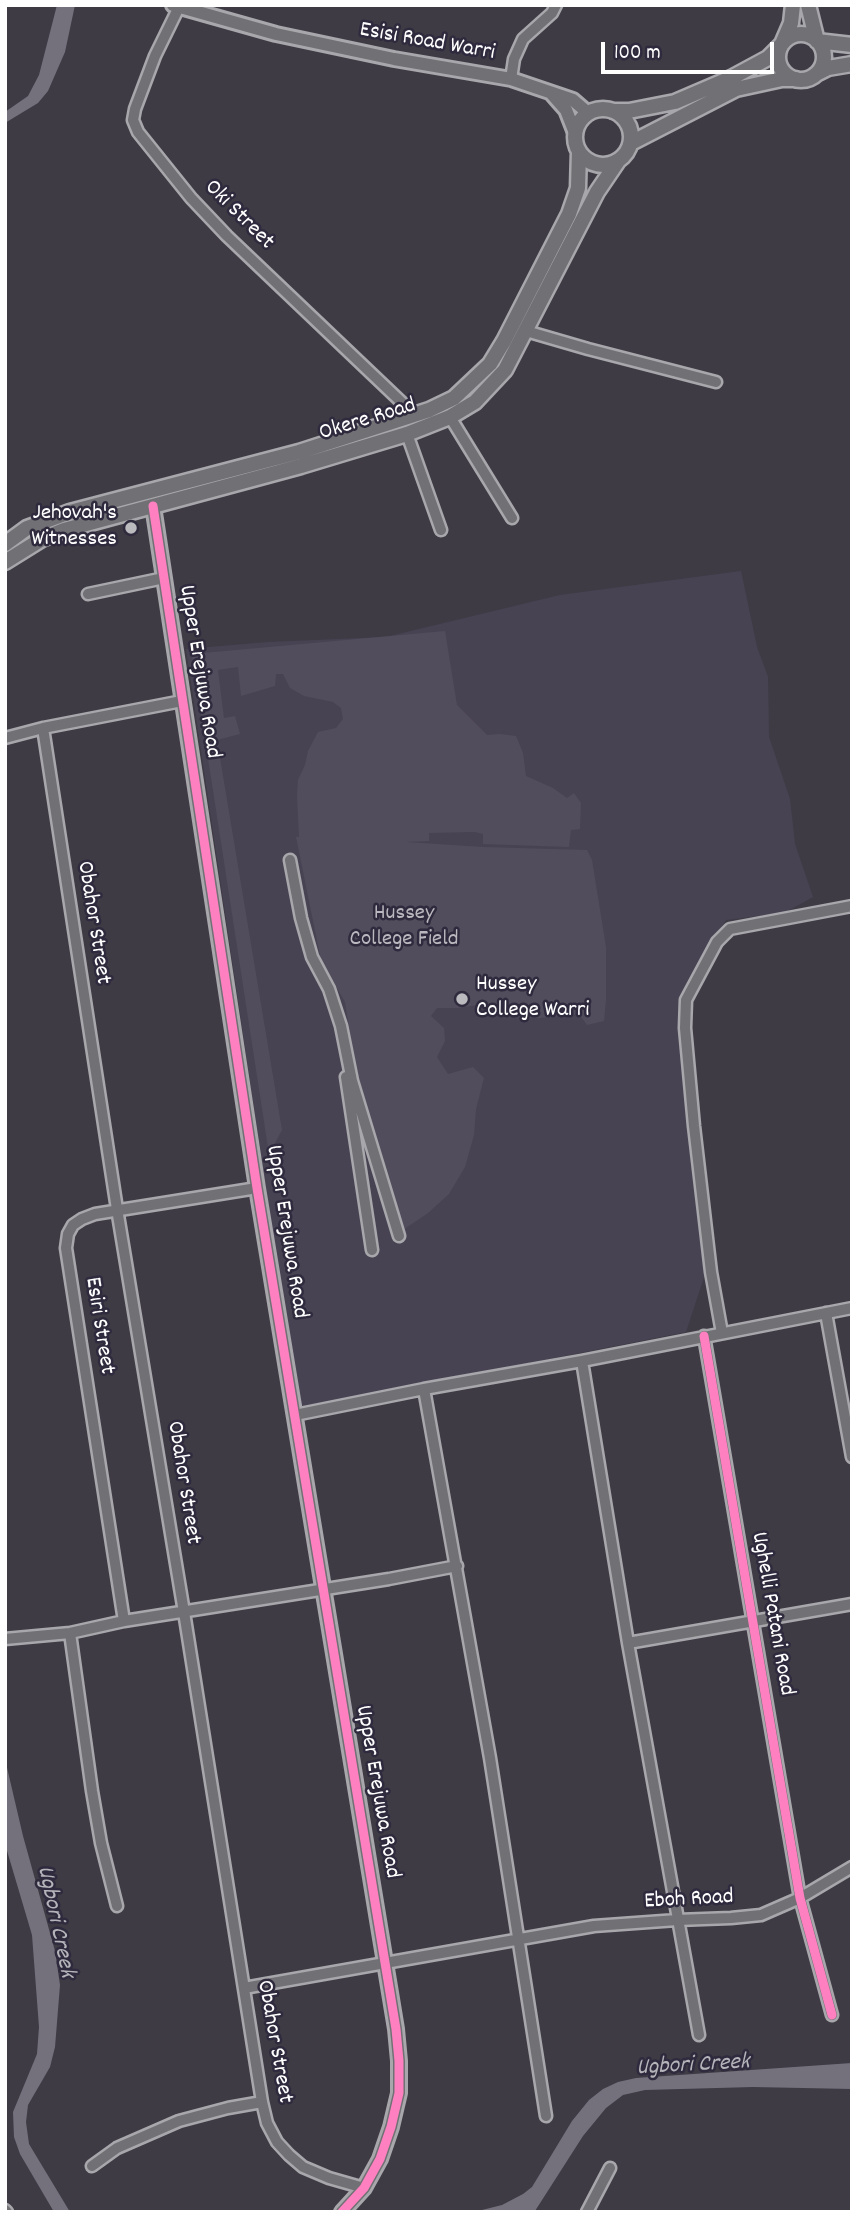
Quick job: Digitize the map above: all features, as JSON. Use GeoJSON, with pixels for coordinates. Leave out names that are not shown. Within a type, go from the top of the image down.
{"type":"FeatureCollection","features":[{"type":"Feature","properties":{"kind":"main road"},"geometry":{"type":"LineString","coordinates":[[793,5],[791,23],[778,58],[783,72],[796,79]]}},
{"type":"Feature","properties":{"kind":"main road"},"geometry":{"type":"LineString","coordinates":[[808,5],[823,62],[815,75]]}},
{"type":"Feature","properties":{"kind":"main road"},"geometry":{"type":"LineString","coordinates":[[613,111],[629,111],[675,102],[731,78],[768,58],[786,39],[799,34],[817,41],[852,45]]}},
{"type":"Feature","properties":{"kind":"main road"},"geometry":{"type":"LineString","coordinates":[[631,143],[736,89],[782,79],[803,80],[828,68],[852,64]]}},
{"type":"Feature","properties":{"kind":"main road"},"geometry":{"type":"LineString","coordinates":[[605,108],[613,111],[622,116],[628,124],[631,143],[618,161],[601,165],[584,158],[575,142],[575,133],[579,121],[588,113],[605,108]]}},
{"type":"Feature","properties":{"kind":"main road","name":"Okere Road"},"geometry":{"type":"LineString","coordinates":[[5,544],[27,528],[70,512],[299,452],[415,415],[454,398],[490,364],[575,202],[579,151]]}},
{"type":"Feature","properties":{"kind":"main road","name":"Okere Road"},"geometry":{"type":"LineString","coordinates":[[5,562],[42,539],[64,530],[407,435],[450,417],[475,402],[505,370],[597,192],[618,161]]}},
{"type":"Feature","properties":{"kind":"street"},"geometry":{"type":"LineString","coordinates":[[511,79],[514,60],[523,39],[552,13],[556,5]]}},
{"type":"Feature","properties":{"kind":"street","name":"Esisi Road Warri"},"geometry":{"type":"LineString","coordinates":[[176,6],[276,34],[394,59],[511,79],[573,100],[588,113]]}},
{"type":"Feature","properties":{"kind":"street","name":"Oki Street"},"geometry":{"type":"LineString","coordinates":[[176,6],[135,109],[133,120],[138,132],[191,198],[227,236],[415,415]]}},
{"type":"Feature","properties":{"kind":"street"},"geometry":{"type":"LineString","coordinates":[[550,93],[566,110],[575,133]]}},
{"type":"Feature","properties":{"kind":"street"},"geometry":{"type":"LineString","coordinates":[[527,331],[716,382]]}},
{"type":"Feature","properties":{"kind":"street"},"geometry":{"type":"LineString","coordinates":[[450,417],[512,518]]}},
{"type":"Feature","properties":{"kind":"street"},"geometry":{"type":"LineString","coordinates":[[407,435],[442,530]]}},
{"type":"Feature","properties":{"kind":"street","name":"Upper Erejuwa Road"},"geometry":{"type":"LineString","coordinates":[[153,506],[257,1188],[396,2029],[399,2093],[391,2127],[380,2159],[364,2188],[341,2212]]}},
{"type":"Feature","properties":{"kind":"street"},"geometry":{"type":"LineString","coordinates":[[88,594],[164,578]]}},
{"type":"Feature","properties":{"kind":"street"},"geometry":{"type":"LineString","coordinates":[[5,738],[182,701]]}},
{"type":"Feature","properties":{"kind":"street","name":"Obahor Street"},"geometry":{"type":"LineString","coordinates":[[43,728],[117,1209],[262,2102],[267,2123],[277,2142],[289,2155],[303,2166],[330,2178],[364,2188]]}},
{"type":"Feature","properties":{"kind":"street"},"geometry":{"type":"LineString","coordinates":[[290,860],[301,918],[312,957],[329,989],[341,1026],[352,1081],[399,1236]]}},
{"type":"Feature","properties":{"kind":"street"},"geometry":{"type":"LineString","coordinates":[[722,1333],[711,1272],[694,1126],[685,1028],[686,1000],[717,942],[730,929],[852,906]]}},
{"type":"Feature","properties":{"kind":"street"},"geometry":{"type":"LineString","coordinates":[[335,1008],[372,1250]]}},
{"type":"Feature","properties":{"kind":"street","name":"Esiri Street"},"geometry":{"type":"LineString","coordinates":[[124,1621],[65,1248],[68,1234],[82,1219],[117,1209],[257,1188]]}},
{"type":"Feature","properties":{"kind":"street"},"geometry":{"type":"LineString","coordinates":[[295,1415],[852,1308]]}},
{"type":"Feature","properties":{"kind":"street"},"geometry":{"type":"LineString","coordinates":[[826,1313],[852,1457]]}},
{"type":"Feature","properties":{"kind":"street","name":"Ughelli Patani Road"},"geometry":{"type":"LineString","coordinates":[[704,1336],[800,1898],[832,2015]]}},
{"type":"Feature","properties":{"kind":"street"},"geometry":{"type":"LineString","coordinates":[[582,1361],[628,1643],[699,2035]]}},
{"type":"Feature","properties":{"kind":"street"},"geometry":{"type":"LineString","coordinates":[[424,1389],[457,1566],[546,2116]]}},
{"type":"Feature","properties":{"kind":"street"},"geometry":{"type":"LineString","coordinates":[[5,1639],[70,1633],[124,1621],[457,1566]]}},
{"type":"Feature","properties":{"kind":"street"},"geometry":{"type":"LineString","coordinates":[[628,1643],[852,1604]]}},
{"type":"Feature","properties":{"kind":"street"},"geometry":{"type":"LineString","coordinates":[[70,1633],[92,1791],[101,1843],[117,1906]]}},
{"type":"Feature","properties":{"kind":"street","name":"Eboh Road"},"geometry":{"type":"LineString","coordinates":[[244,1989],[594,1926],[732,1919],[761,1914],[800,1898],[852,1867]]}},
{"type":"Feature","properties":{"kind":"street"},"geometry":{"type":"LineString","coordinates":[[92,2166],[117,2148],[179,2121],[262,2102]]}},
{"type":"Feature","properties":{"kind":"street"},"geometry":{"type":"LineString","coordinates":[[587,2212],[610,2168]]}},
{"type":"Feature","properties":{"kind":"shaded area"},"geometry":{"type":"Polygon","coordinates":[[[57,5],[75,5],[65,52],[48,91],[38,103],[5,123],[5,112],[28,96],[39,75],[57,5]]]}},
{"type":"Feature","properties":{"kind":"shaded area","name":"Hussey College Warri"},"geometry":{"type":"Polygon","coordinates":[[[741,571],[757,647],[768,677],[769,737],[790,799],[795,844],[813,897],[784,913],[726,920],[711,945],[686,1011],[704,1277],[686,1332],[296,1409],[186,649],[386,637],[560,595],[741,571]]]}},
{"type":"Feature","properties":{"kind":"shaded area"},"geometry":{"type":"Polygon","coordinates":[[[5,1759],[55,1951],[60,1985],[55,2047],[50,2067],[28,2105],[26,2122],[29,2144],[70,2212],[54,2212],[20,2154],[14,2137],[13,2112],[37,2054],[39,2027],[32,1935],[5,1844],[5,1759]]]}},
{"type":"Feature","properties":{"kind":"shaded area"},"geometry":{"type":"Polygon","coordinates":[[[852,2063],[852,2089],[753,2087],[645,2090],[623,2095],[606,2108],[583,2136],[535,2211],[474,2212],[502,2205],[532,2187],[572,2121],[589,2100],[618,2082],[636,2078],[852,2063]]]}},
{"type":"Feature","properties":{"kind":"green space","name":"Hussey College Field"},"geometry":{"type":"Polygon","coordinates":[[[445,631],[457,705],[487,735],[516,736],[523,753],[526,776],[553,788],[567,798],[574,793],[581,803],[580,829],[571,830],[569,847],[483,844],[483,834],[475,832],[429,833],[429,841],[406,842],[587,850],[592,860],[606,947],[606,1000],[604,1021],[587,1025],[579,1014],[540,1018],[508,1017],[477,1005],[437,1008],[431,1016],[444,1028],[445,1041],[437,1057],[448,1074],[473,1067],[484,1078],[476,1109],[474,1135],[465,1167],[449,1194],[428,1213],[400,1232],[358,1082],[345,1002],[321,960],[296,837],[299,837],[298,780],[308,751],[318,732],[336,728],[343,719],[341,708],[333,702],[304,696],[290,688],[283,674],[276,674],[275,686],[241,696],[238,667],[218,670],[224,718],[235,716],[240,734],[217,740],[282,1130],[269,1154],[192,654],[445,631]]]}},
{"type":"Feature","properties":{"kind":"cycle path"},"geometry":{"type":"LineString","coordinates":[[153,506],[257,1188],[396,2029],[399,2093],[391,2127],[380,2159],[364,2188],[342,2212]]}},
{"type":"Feature","properties":{"kind":"cycle path"},"geometry":{"type":"LineString","coordinates":[[704,1336],[800,1898],[832,2015]]}},
{"type":"Feature","properties":{"kind":"place","name":"Jehovah's Witnesses"},"geometry":{"type":"Point","coordinates":[131,528]}},
{"type":"Feature","properties":{"kind":"place","name":"Hussey College Warri"},"geometry":{"type":"Point","coordinates":[462,999]}},
{"type":"Feature","properties":{"kind":"water label","name":"Ugbori Creek"},"geometry":{"type":"Point","coordinates":[54,1922]}},
{"type":"Feature","properties":{"kind":"water label","name":"Ugbori Creek"},"geometry":{"type":"Point","coordinates":[693,2067]}}]}
